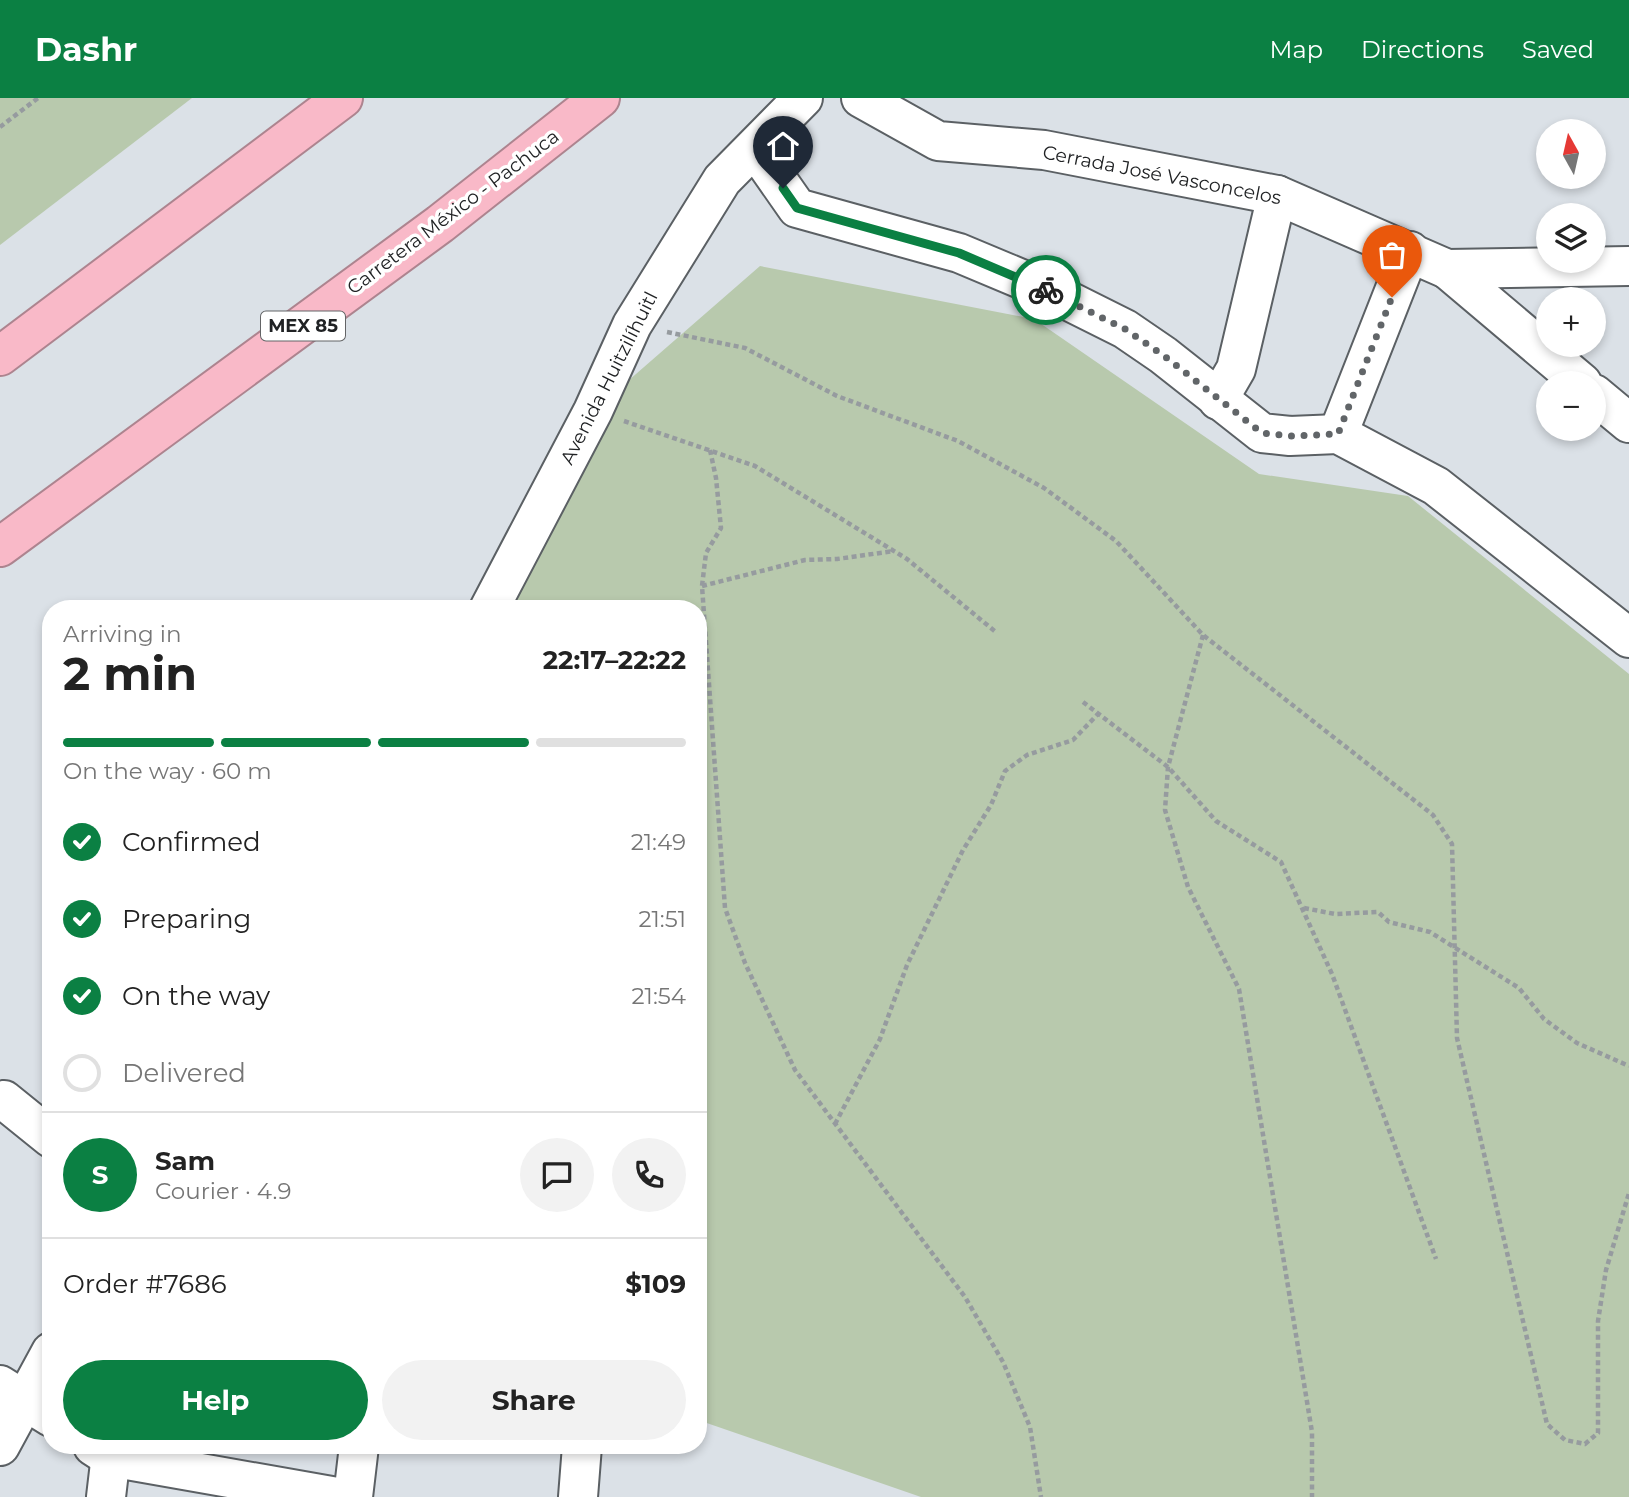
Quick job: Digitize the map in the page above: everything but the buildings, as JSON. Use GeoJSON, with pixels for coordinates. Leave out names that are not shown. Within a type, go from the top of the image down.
{"type":"FeatureCollection","features":[{"type":"Feature","properties":{"kind":"highway"},"geometry":{"type":"LineString","coordinates":[[0,356],[344,98]]}},
{"type":"Feature","properties":{"kind":"highway","name":"Carretera México - Pachuca"},"geometry":{"type":"LineString","coordinates":[[0,547],[440,224],[600,98]]}},
{"type":"Feature","properties":{"kind":"street","name":"Avenida Huitzilíhuitl"},"geometry":{"type":"LineString","coordinates":[[494,600],[593,411],[632,325],[722,180],[803,98]]}},
{"type":"Feature","properties":{"kind":"street","name":"Cerrada José Vasconcelos"},"geometry":{"type":"LineString","coordinates":[[861,98],[938,141],[1044,150],[1277,195],[1447,269],[1629,266]]}},
{"type":"Feature","properties":{"kind":"street"},"geometry":{"type":"LineString","coordinates":[[755,148],[797,208],[959,253],[1045,289],[1125,329],[1163,355],[1262,433],[1290,436],[1338,434],[1436,486],[1629,638]]}},
{"type":"Feature","properties":{"kind":"street"},"geometry":{"type":"LineString","coordinates":[[1218,400],[1236,369],[1277,195]]}},
{"type":"Feature","properties":{"kind":"street"},"geometry":{"type":"LineString","coordinates":[[1338,434],[1409,251]]}},
{"type":"Feature","properties":{"kind":"street"},"geometry":{"type":"LineString","coordinates":[[1447,269],[1568,371]]}},
{"type":"Feature","properties":{"kind":"street"},"geometry":{"type":"LineString","coordinates":[[1606,404],[1629,423]]}},
{"type":"Feature","properties":{"kind":"street"},"geometry":{"type":"LineString","coordinates":[[1,1102],[42,1113]]}},
{"type":"Feature","properties":{"kind":"street"},"geometry":{"type":"LineString","coordinates":[[1,1102],[42,1132]]}},
{"type":"Feature","properties":{"kind":"street"},"geometry":{"type":"LineString","coordinates":[[0,1446],[42,1370]]}},
{"type":"Feature","properties":{"kind":"street"},"geometry":{"type":"LineString","coordinates":[[105,1454],[106,1497]]}},
{"type":"Feature","properties":{"kind":"street"},"geometry":{"type":"LineString","coordinates":[[129,1454],[337,1497]]}},
{"type":"Feature","properties":{"kind":"street"},"geometry":{"type":"LineString","coordinates":[[353,1497],[358,1454]]}},
{"type":"Feature","properties":{"kind":"street"},"geometry":{"type":"LineString","coordinates":[[578,1497],[581,1454]]}},
{"type":"Feature","properties":{"kind":"path"},"geometry":{"type":"LineString","coordinates":[[0,127],[38,98]]}},
{"type":"Feature","properties":{"kind":"path"},"geometry":{"type":"LineString","coordinates":[[632,325],[745,348],[837,397],[970,447],[1044,488],[1116,541],[1203,635],[1433,815],[1452,844],[1457,1038],[1547,1424],[1565,1440],[1584,1444],[1598,1433],[1598,1321],[1606,1270],[1629,1193]]}},
{"type":"Feature","properties":{"kind":"path"},"geometry":{"type":"LineString","coordinates":[[593,411],[755,466],[894,551],[997,633]]}},
{"type":"Feature","properties":{"kind":"path"},"geometry":{"type":"LineString","coordinates":[[703,600],[706,554],[721,528],[710,450]]}},
{"type":"Feature","properties":{"kind":"path"},"geometry":{"type":"LineString","coordinates":[[702,586],[805,560],[837,559],[894,551]]}},
{"type":"Feature","properties":{"kind":"path"},"geometry":{"type":"LineString","coordinates":[[1203,635],[1168,767],[1166,810],[1188,887],[1239,989],[1312,1432],[1312,1497]]}},
{"type":"Feature","properties":{"kind":"path"},"geometry":{"type":"LineString","coordinates":[[707,656],[725,908],[745,963],[795,1070],[965,1297],[1003,1362],[1030,1427],[1041,1497]]}},
{"type":"Feature","properties":{"kind":"path"},"geometry":{"type":"LineString","coordinates":[[1083,702],[1168,767],[1216,821],[1281,862],[1303,908],[1371,1077],[1436,1259]]}},
{"type":"Feature","properties":{"kind":"path"},"geometry":{"type":"LineString","coordinates":[[835,1124],[880,1039],[907,965],[963,850],[991,806],[1005,771],[1027,755],[1073,740],[1098,714]]}},
{"type":"Feature","properties":{"kind":"path"},"geometry":{"type":"LineString","coordinates":[[1303,908],[1335,914],[1378,912],[1390,922],[1430,932],[1518,988],[1544,1019],[1577,1043],[1629,1066]]}},
{"type":"Feature","properties":{"kind":"green space"},"geometry":{"type":"Polygon","coordinates":[[[0,98],[192,98],[0,245],[0,98]]]}},
{"type":"Feature","properties":{"kind":"green space"},"geometry":{"type":"Polygon","coordinates":[[[760,266],[1034,319],[1259,474],[1408,496],[1629,674],[1629,1497],[921,1497],[707,1423],[707,600],[508,600],[613,394],[760,266]]]}},
{"type":"Feature","properties":{"kind":"way so far"},"geometry":{"type":"LineString","coordinates":[[1046,290],[1125,329],[1163,355],[1262,433],[1290,436],[1338,434],[1392,297]]}},
{"type":"Feature","properties":{"kind":"route"},"geometry":{"type":"LineString","coordinates":[[783,188],[797,208],[959,253],[1046,290]]}}]}
